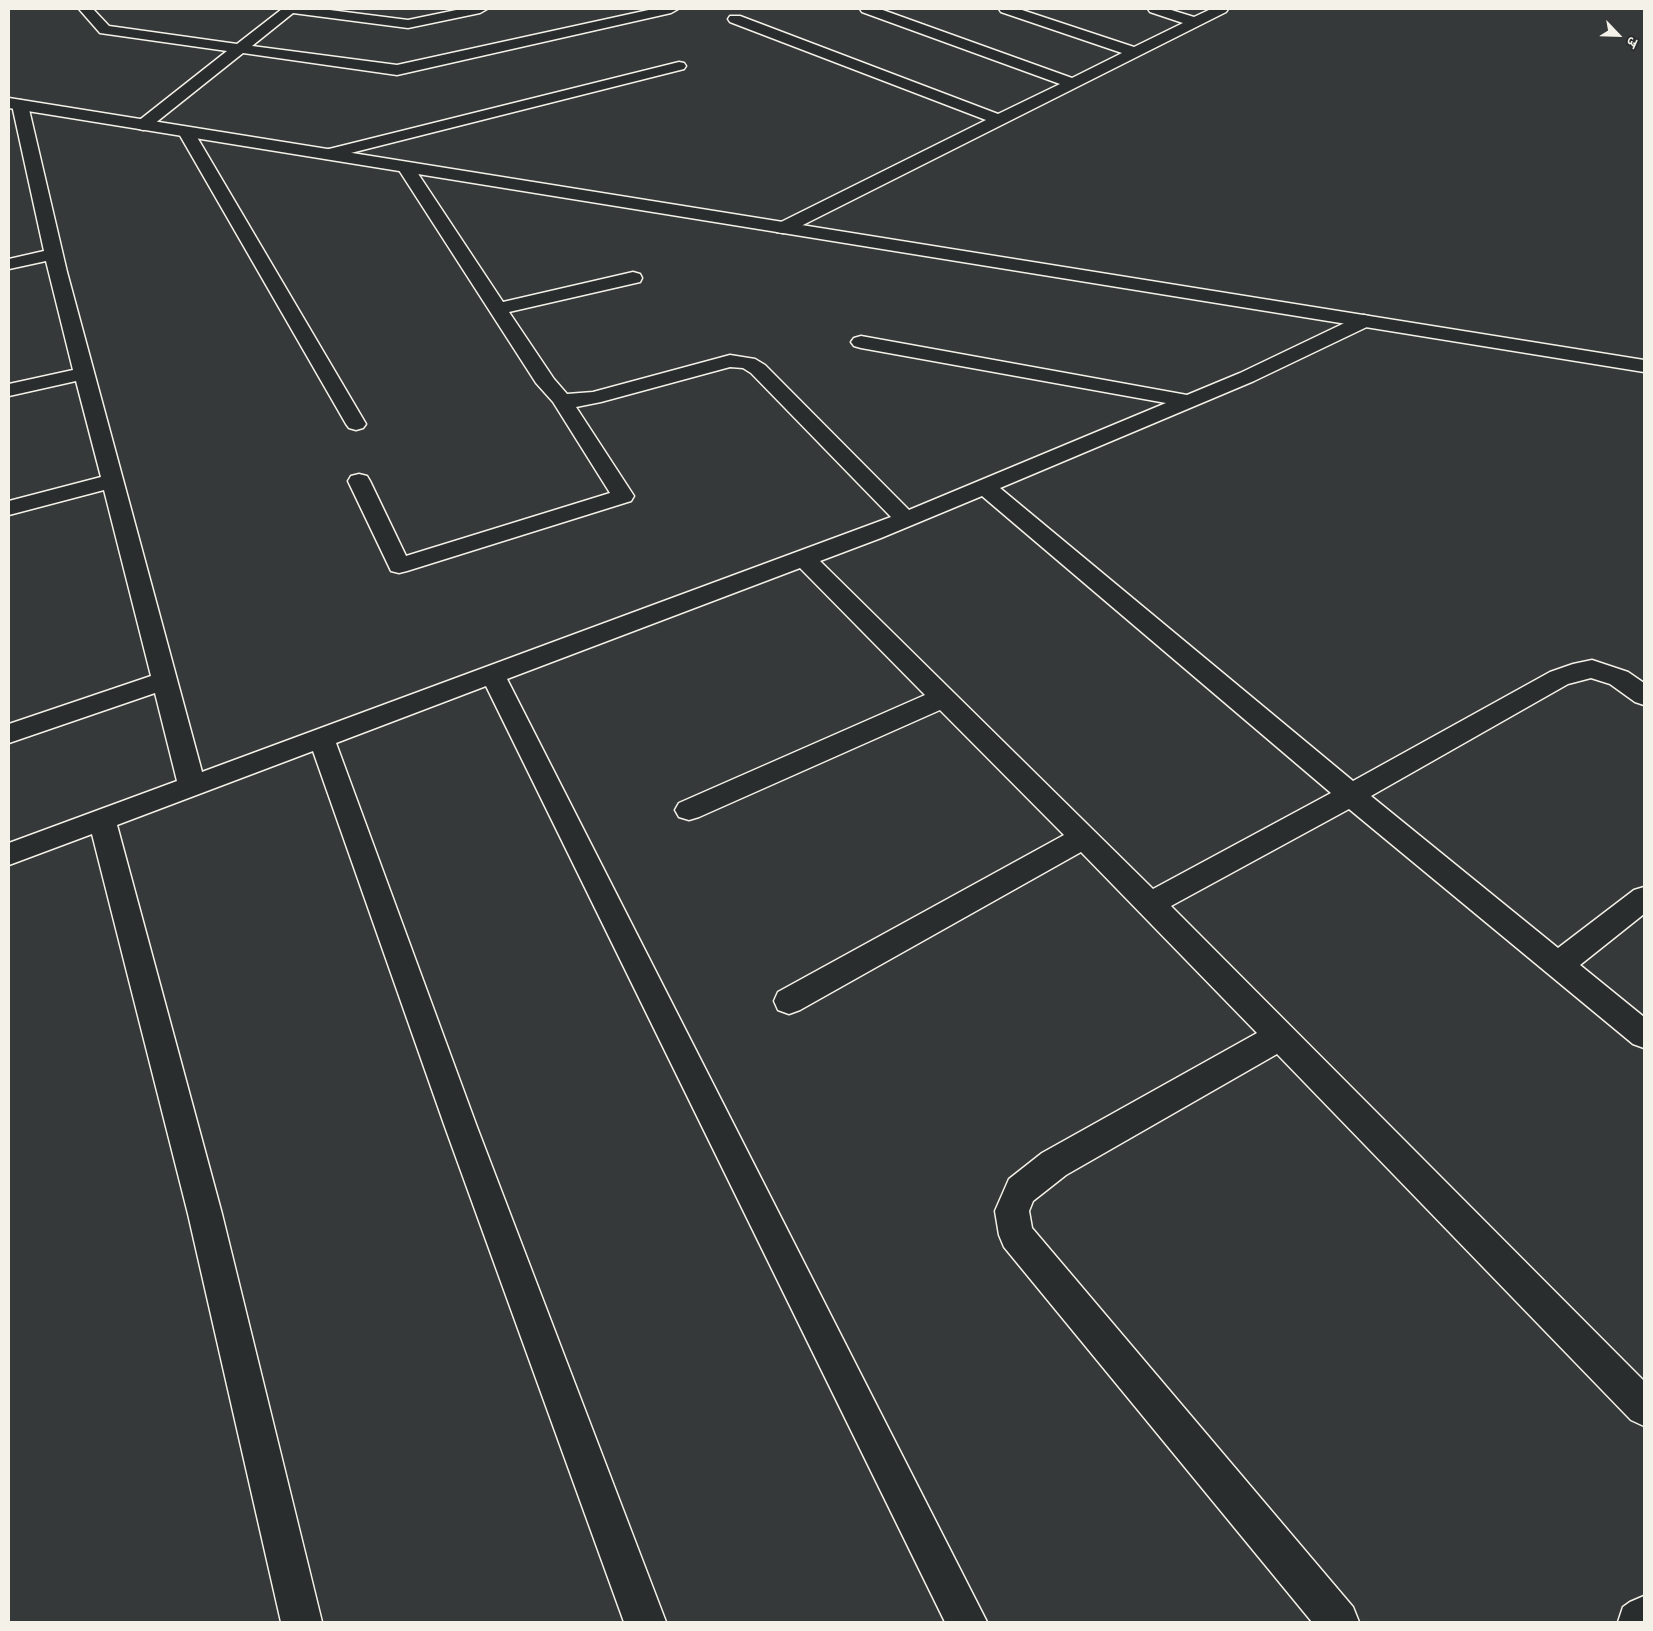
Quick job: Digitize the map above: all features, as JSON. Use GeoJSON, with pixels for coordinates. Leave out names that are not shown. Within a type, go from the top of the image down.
{"type":"FeatureCollection","features":[{"type":"Feature","properties":{"kind":"street"},"geometry":{"type":"LineString","coordinates":[[86,9],[104,30],[397,70],[671,9]]}},
{"type":"Feature","properties":{"kind":"street"},"geometry":{"type":"LineString","coordinates":[[143,125],[291,9],[408,24],[480,9]]}},
{"type":"Feature","properties":{"kind":"street"},"geometry":{"type":"LineString","coordinates":[[867,9],[1072,83]]}},
{"type":"Feature","properties":{"kind":"street"},"geometry":{"type":"LineString","coordinates":[[1006,9],[1134,52]]}},
{"type":"Feature","properties":{"kind":"street"},"geometry":{"type":"LineString","coordinates":[[1155,9],[1195,22]]}},
{"type":"Feature","properties":{"kind":"street"},"geometry":{"type":"LineString","coordinates":[[783,228],[1221,9]]}},
{"type":"Feature","properties":{"kind":"street"},"geometry":{"type":"LineString","coordinates":[[735,19],[999,120]]}},
{"type":"Feature","properties":{"kind":"street"},"geometry":{"type":"LineString","coordinates":[[327,154],[679,66]]}},
{"type":"Feature","properties":{"kind":"street"},"geometry":{"type":"LineString","coordinates":[[192,785],[54,254],[23,147],[15,104],[1644,366]]}},
{"type":"Feature","properties":{"kind":"street"},"geometry":{"type":"LineString","coordinates":[[186,132],[356,424]]}},
{"type":"Feature","properties":{"kind":"street"},"geometry":{"type":"LineString","coordinates":[[359,481],[399,566],[623,496],[560,399],[546,383],[405,167]]}},
{"type":"Feature","properties":{"kind":"street"},"geometry":{"type":"LineString","coordinates":[[9,264],[54,254]]}},
{"type":"Feature","properties":{"kind":"street"},"geometry":{"type":"LineString","coordinates":[[498,309],[632,278]]}},
{"type":"Feature","properties":{"kind":"street"},"geometry":{"type":"LineString","coordinates":[[9,854],[906,519],[1247,376],[1364,321]]}},
{"type":"Feature","properties":{"kind":"street"},"geometry":{"type":"LineString","coordinates":[[861,342],[1188,401]]}},
{"type":"Feature","properties":{"kind":"street"},"geometry":{"type":"LineString","coordinates":[[560,399],[574,401],[594,398],[730,361],[748,364],[758,369],[906,519]]}},
{"type":"Feature","properties":{"kind":"street"},"geometry":{"type":"LineString","coordinates":[[9,390],[84,373]]}},
{"type":"Feature","properties":{"kind":"street"},"geometry":{"type":"LineString","coordinates":[[9,508],[112,480]]}},
{"type":"Feature","properties":{"kind":"street"},"geometry":{"type":"LineString","coordinates":[[984,486],[1351,795],[1644,1035]]}},
{"type":"Feature","properties":{"kind":"street"},"geometry":{"type":"LineString","coordinates":[[803,558],[1150,904],[1644,1407]]}},
{"type":"Feature","properties":{"kind":"street"},"geometry":{"type":"LineString","coordinates":[[1150,904],[1351,795],[1559,678],[1582,670],[1602,671],[1618,678],[1644,696]]}},
{"type":"Feature","properties":{"kind":"street"},"geometry":{"type":"LineString","coordinates":[[492,674],[968,1622]]}},
{"type":"Feature","properties":{"kind":"street"},"geometry":{"type":"LineString","coordinates":[[9,734],[164,682]]}},
{"type":"Feature","properties":{"kind":"street"},"geometry":{"type":"LineString","coordinates":[[689,810],[943,698]]}},
{"type":"Feature","properties":{"kind":"street"},"geometry":{"type":"LineString","coordinates":[[321,737],[464,1136],[645,1622]]}},
{"type":"Feature","properties":{"kind":"street"},"geometry":{"type":"LineString","coordinates":[[102,819],[205,1214],[301,1622]]}},
{"type":"Feature","properties":{"kind":"street"},"geometry":{"type":"LineString","coordinates":[[789,1001],[1084,838]]}},
{"type":"Feature","properties":{"kind":"street"},"geometry":{"type":"LineString","coordinates":[[1559,964],[1644,898]]}},
{"type":"Feature","properties":{"kind":"street"},"geometry":{"type":"LineString","coordinates":[[1280,1036],[1054,1164],[1021,1190],[1012,1211],[1016,1235],[1338,1622]]}},
{"type":"Feature","properties":{"kind":"street"},"geometry":{"type":"LineString","coordinates":[[1638,1622],[1644,1616]]}}]}
